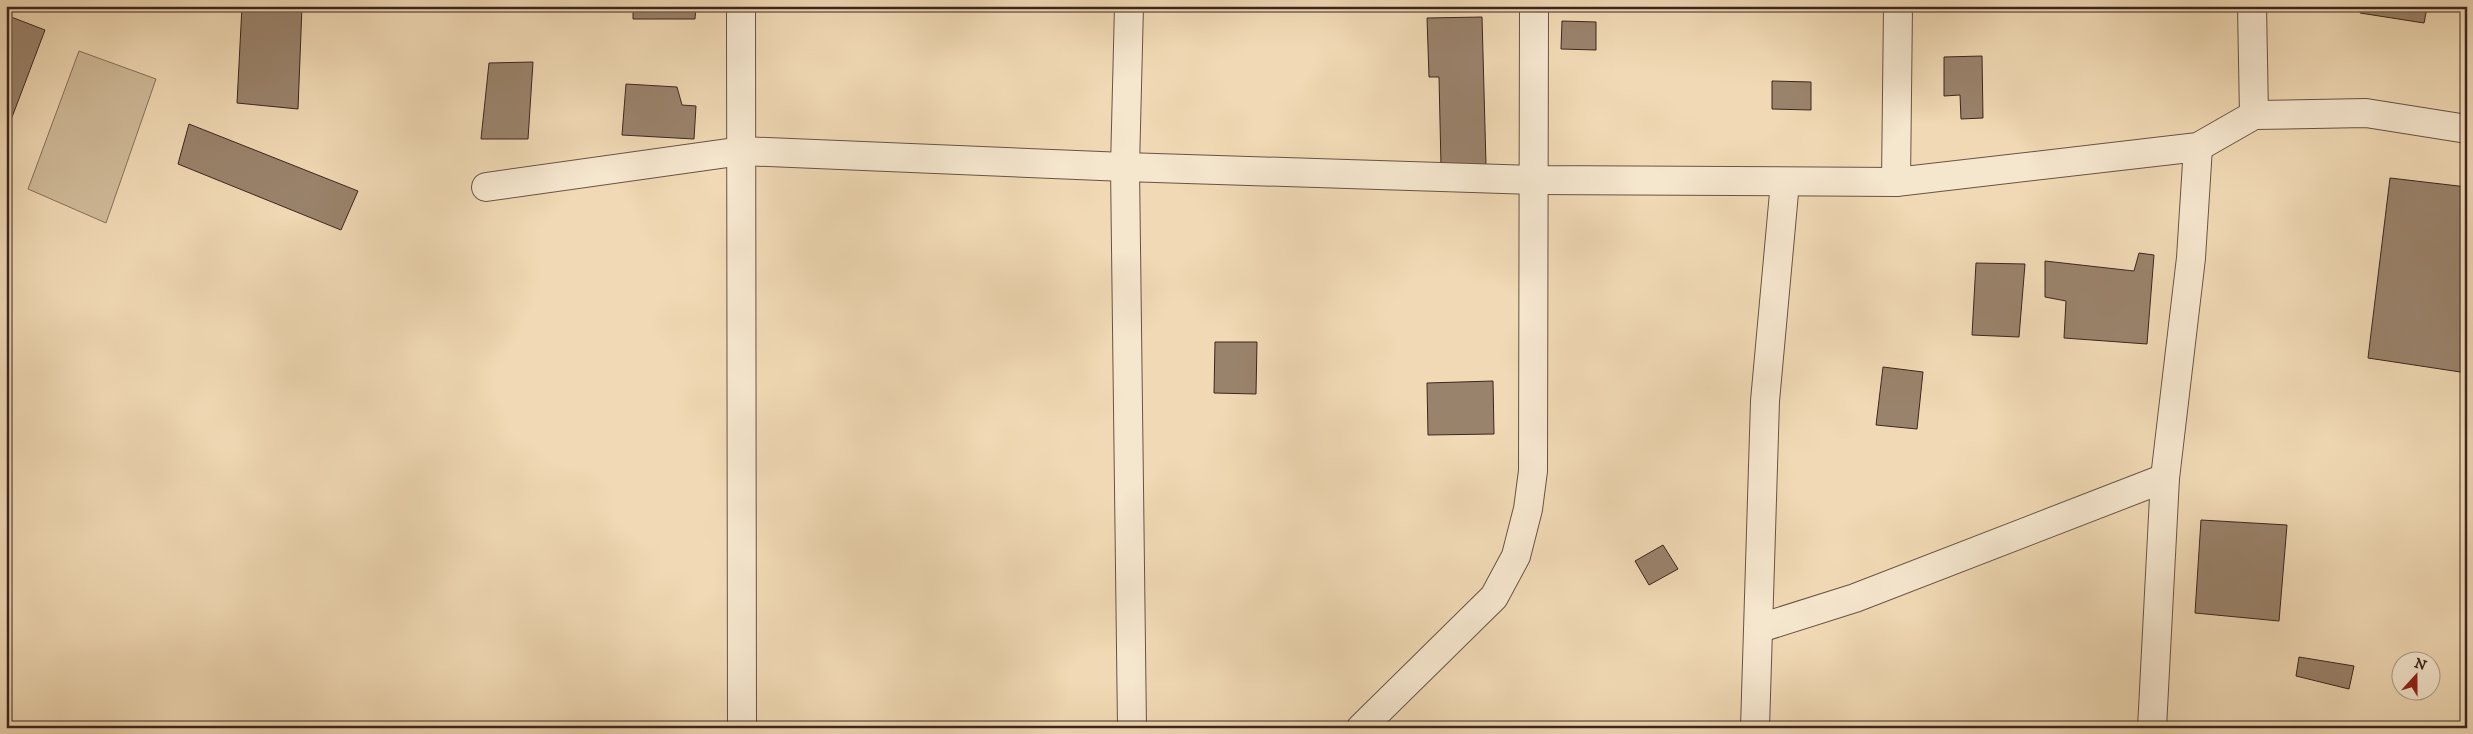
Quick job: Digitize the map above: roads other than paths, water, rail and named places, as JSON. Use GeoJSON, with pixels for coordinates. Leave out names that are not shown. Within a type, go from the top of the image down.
{"type":"FeatureCollection","features":[{"type":"Feature","properties":{"kind":"street"},"geometry":{"type":"LineString","coordinates":[[741,6],[742,728]]}},
{"type":"Feature","properties":{"kind":"street"},"geometry":{"type":"LineString","coordinates":[[1129,6],[1125,167],[1132,728]]}},
{"type":"Feature","properties":{"kind":"street"},"geometry":{"type":"LineString","coordinates":[[1361,728],[1494,597],[1516,556],[1528,509],[1533,471],[1534,6]]}},
{"type":"Feature","properties":{"kind":"street"},"geometry":{"type":"LineString","coordinates":[[1896,182],[1898,6]]}},
{"type":"Feature","properties":{"kind":"street"},"geometry":{"type":"LineString","coordinates":[[2252,6],[2254,115]]}},
{"type":"Feature","properties":{"kind":"street"},"geometry":{"type":"LineString","coordinates":[[486,187],[742,151],[1125,167],[1535,180],[1896,182],[2198,147],[2254,115],[2366,114],[2467,129]]}},
{"type":"Feature","properties":{"kind":"street"},"geometry":{"type":"LineString","coordinates":[[2152,728],[2165,478],[2191,258],[2198,147]]}},
{"type":"Feature","properties":{"kind":"street"},"geometry":{"type":"LineString","coordinates":[[1755,728],[1760,628],[1765,401],[1785,182]]}},
{"type":"Feature","properties":{"kind":"street"},"geometry":{"type":"LineString","coordinates":[[1760,628],[1855,598],[2165,478]]}}]}
